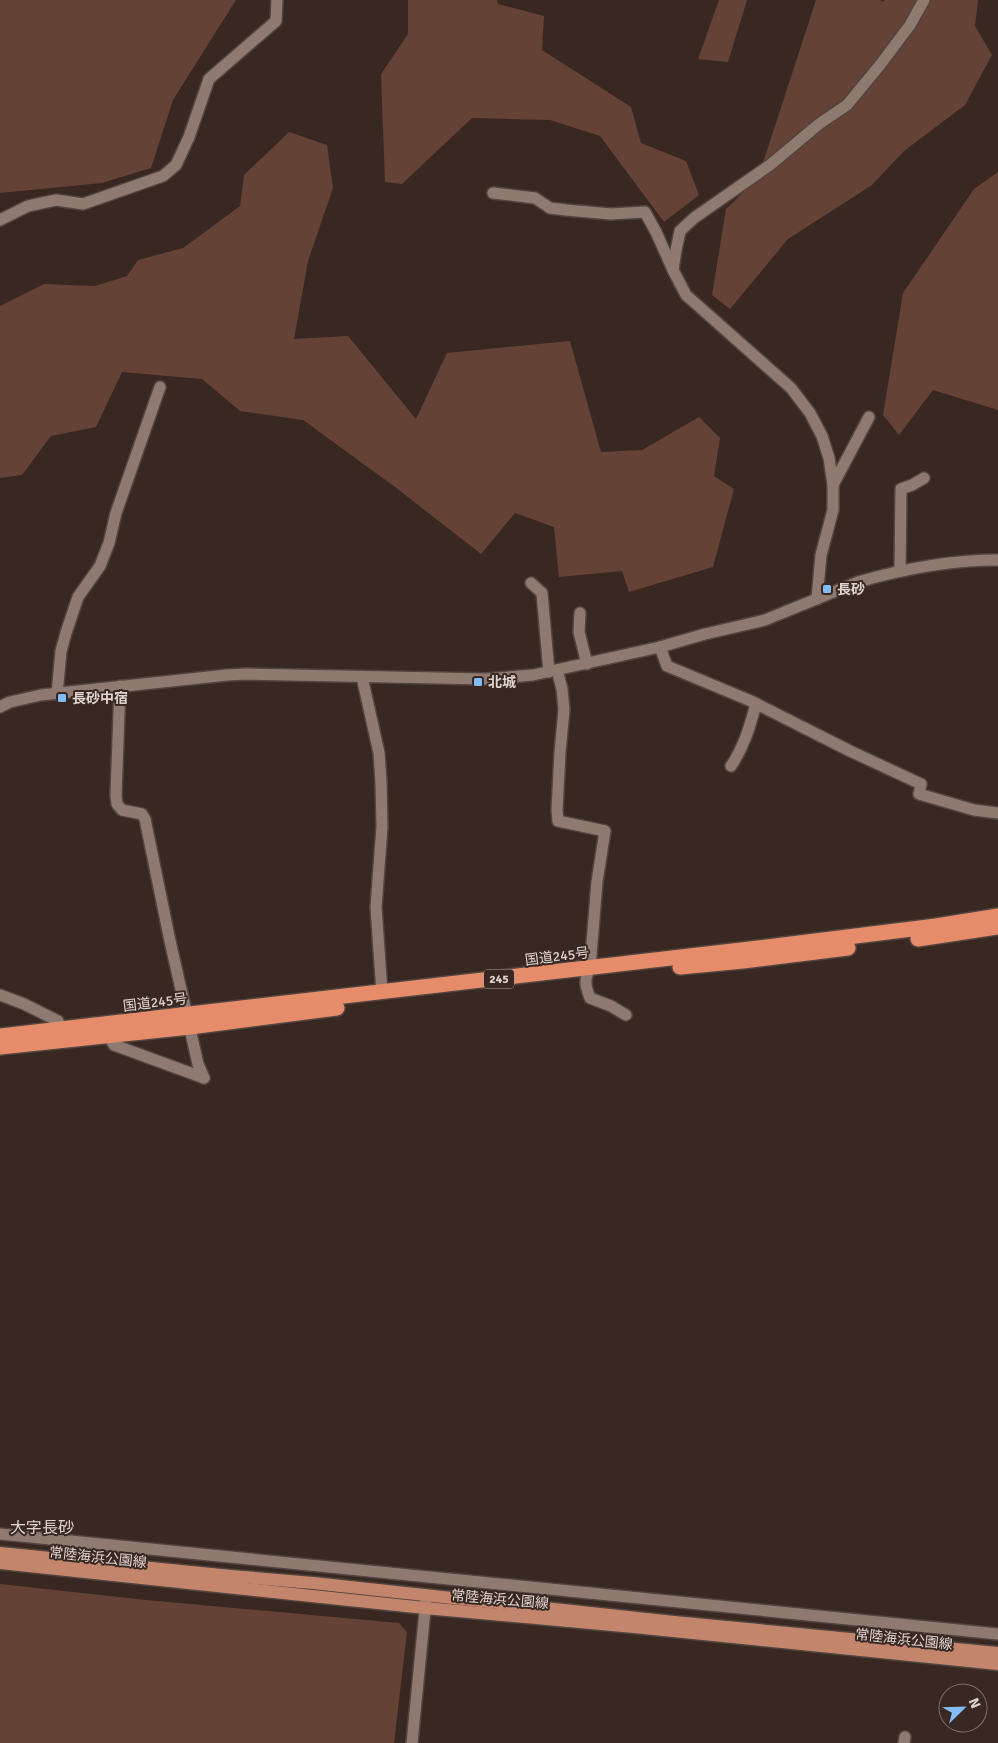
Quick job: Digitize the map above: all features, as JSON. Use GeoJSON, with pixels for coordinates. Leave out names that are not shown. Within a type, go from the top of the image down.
{"type":"FeatureCollection","features":[{"type":"Feature","properties":{"kind":"highway","name":"国道245号"},"geometry":{"type":"LineString","coordinates":[[0,1036],[61,1029],[189,1020],[588,973],[998,916]]}},
{"type":"Feature","properties":{"kind":"highway","name":"国道245号"},"geometry":{"type":"LineString","coordinates":[[0,1047],[109,1036],[189,1020],[382,993],[588,973],[743,962],[998,927]]}},
{"type":"Feature","properties":{"kind":"main road","name":"常陸海浜公園線"},"geometry":{"type":"LineString","coordinates":[[0,1553],[427,1594],[666,1621],[998,1653]]}},
{"type":"Feature","properties":{"kind":"main road","name":"常陸海浜公園線"},"geometry":{"type":"LineString","coordinates":[[0,1563],[425,1608],[749,1638],[998,1664]]}},
{"type":"Feature","properties":{"kind":"street"},"geometry":{"type":"LineString","coordinates":[[0,220],[28,206],[56,200],[83,204],[163,176],[176,165],[189,137],[209,79],[276,21],[277,0]]}},
{"type":"Feature","properties":{"kind":"street"},"geometry":{"type":"LineString","coordinates":[[673,270],[680,232],[694,218],[770,164],[819,124],[846,106],[910,24],[924,0]]}},
{"type":"Feature","properties":{"kind":"street"},"geometry":{"type":"LineString","coordinates":[[493,192],[535,198],[550,208],[611,214],[645,212],[686,295],[791,388],[810,412],[824,443],[834,485],[833,510],[821,555],[817,599]]}},
{"type":"Feature","properties":{"kind":"street"},"geometry":{"type":"LineString","coordinates":[[58,694],[61,651],[69,624],[78,598],[100,566],[109,543],[116,513],[160,387]]}},
{"type":"Feature","properties":{"kind":"street"},"geometry":{"type":"LineString","coordinates":[[834,485],[869,417]]}},
{"type":"Feature","properties":{"kind":"street"},"geometry":{"type":"LineString","coordinates":[[900,571],[901,489],[924,478]]}},
{"type":"Feature","properties":{"kind":"street"},"geometry":{"type":"LineString","coordinates":[[0,707],[25,698],[120,686],[246,674],[486,679],[553,671],[660,647],[765,620],[858,582],[900,571],[983,560],[998,560]]}},
{"type":"Feature","properties":{"kind":"street"},"geometry":{"type":"LineString","coordinates":[[531,583],[542,593],[553,671],[562,689],[564,710],[560,752],[558,821],[605,831],[597,882],[588,973],[585,984],[590,998],[611,1006],[626,1015]]}},
{"type":"Feature","properties":{"kind":"street"},"geometry":{"type":"LineString","coordinates":[[580,613],[579,632],[587,664]]}},
{"type":"Feature","properties":{"kind":"street"},"geometry":{"type":"LineString","coordinates":[[660,647],[667,666],[756,704],[921,784],[919,794],[974,810],[998,813]]}},
{"type":"Feature","properties":{"kind":"street"},"geometry":{"type":"LineString","coordinates":[[362,677],[379,753],[381,782],[382,827],[376,907],[382,993]]}},
{"type":"Feature","properties":{"kind":"street"},"geometry":{"type":"LineString","coordinates":[[109,1036],[114,1045],[204,1078],[198,1064],[145,819],[142,814],[122,810],[116,796],[120,686]]}},
{"type":"Feature","properties":{"kind":"street"},"geometry":{"type":"LineString","coordinates":[[731,766],[740,752],[751,725],[756,704]]}},
{"type":"Feature","properties":{"kind":"street"},"geometry":{"type":"LineString","coordinates":[[0,995],[24,1004],[58,1021],[61,1029]]}},
{"type":"Feature","properties":{"kind":"street"},"geometry":{"type":"LineString","coordinates":[[0,1534],[998,1634]]}},
{"type":"Feature","properties":{"kind":"street"},"geometry":{"type":"LineString","coordinates":[[356,1587],[358,1569]]}},
{"type":"Feature","properties":{"kind":"street"},"geometry":{"type":"LineString","coordinates":[[412,1743],[427,1594]]}},
{"type":"Feature","properties":{"kind":"shaded area"},"geometry":{"type":"Polygon","coordinates":[[[0,0],[236,0],[173,100],[151,168],[102,183],[0,193],[0,0]]]}},
{"type":"Feature","properties":{"kind":"shaded area"},"geometry":{"type":"Polygon","coordinates":[[[408,0],[497,0],[498,4],[544,16],[542,50],[631,107],[641,143],[686,161],[699,195],[664,222],[600,136],[550,120],[472,118],[402,184],[385,182],[381,74],[408,34],[408,0]]]}},
{"type":"Feature","properties":{"kind":"shaded area"},"geometry":{"type":"Polygon","coordinates":[[[719,0],[747,0],[728,62],[698,59],[719,0]]]}},
{"type":"Feature","properties":{"kind":"shaded area"},"geometry":{"type":"Polygon","coordinates":[[[816,0],[880,0],[883,2],[885,0],[978,0],[975,26],[992,55],[965,105],[904,151],[872,185],[788,239],[730,309],[712,295],[726,209],[758,178],[816,0]]]}},
{"type":"Feature","properties":{"kind":"shaded area"},"geometry":{"type":"Polygon","coordinates":[[[289,132],[327,145],[333,188],[308,261],[294,339],[348,336],[416,419],[447,353],[570,341],[601,452],[642,450],[699,417],[720,438],[714,476],[734,489],[713,567],[629,592],[622,571],[559,577],[554,527],[515,513],[481,554],[395,487],[303,420],[240,411],[202,379],[122,372],[96,427],[51,436],[22,475],[0,478],[0,306],[44,284],[95,286],[127,276],[138,260],[183,248],[240,206],[244,175],[289,132]]]}},
{"type":"Feature","properties":{"kind":"shaded area"},"geometry":{"type":"Polygon","coordinates":[[[998,172],[998,410],[933,390],[899,435],[883,415],[903,293],[974,189],[998,172]]]}},
{"type":"Feature","properties":{"kind":"shaded area"},"geometry":{"type":"Polygon","coordinates":[[[0,1584],[146,1600],[399,1623],[407,1632],[394,1743],[0,1743],[0,1584]]]}},
{"type":"Feature","properties":{"kind":"place","name":"長砂"},"geometry":{"type":"Point","coordinates":[827,589]}},
{"type":"Feature","properties":{"kind":"place","name":"北城"},"geometry":{"type":"Point","coordinates":[478,682]}},
{"type":"Feature","properties":{"kind":"place","name":"長砂中宿"},"geometry":{"type":"Point","coordinates":[62,698]}},
{"type":"Feature","properties":{"kind":"district","name":"大字長砂"},"geometry":{"type":"Point","coordinates":[42,1527]}}]}
